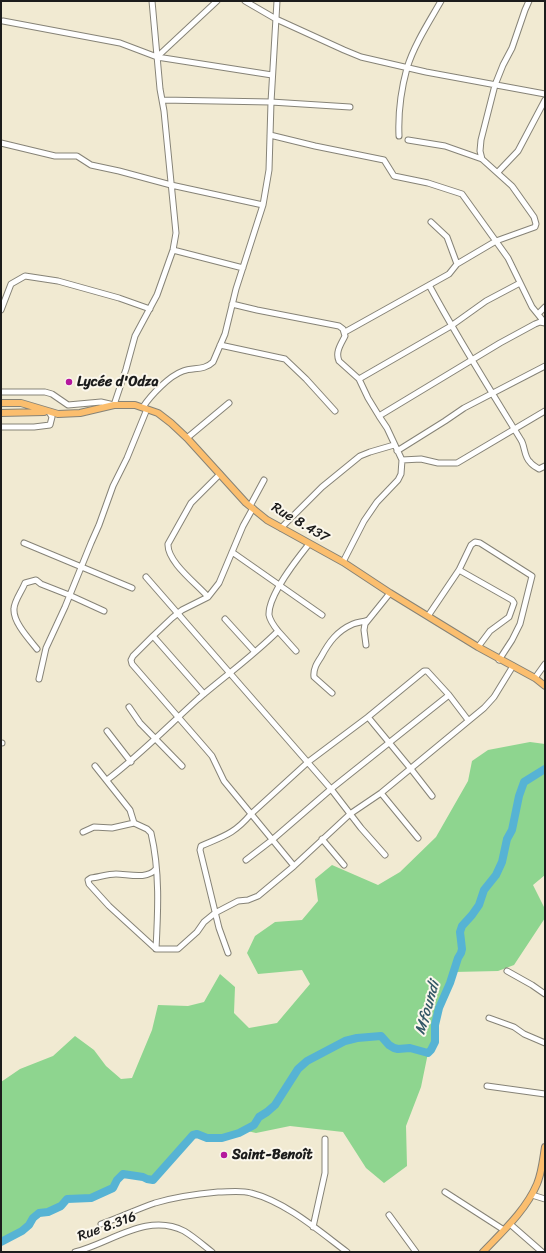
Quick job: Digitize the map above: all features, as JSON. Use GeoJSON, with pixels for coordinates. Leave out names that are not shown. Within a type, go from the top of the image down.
{"type":"FeatureCollection","features":[{"type":"Feature","properties":{"kind":"main road","name":"Rue 8.437"},"geometry":{"type":"LineString","coordinates":[[1,403],[21,403],[58,414],[80,413],[114,405],[135,405],[158,413],[187,438],[251,507],[267,520],[343,562],[390,593],[499,660],[535,678],[545,686]]}},
{"type":"Feature","properties":{"kind":"main road","name":"Rue 8.437"},"geometry":{"type":"LineString","coordinates":[[1,413],[49,412]]}},
{"type":"Feature","properties":{"kind":"main road"},"geometry":{"type":"LineString","coordinates":[[483,1252],[510,1224],[532,1195],[540,1176],[545,1147]]}},
{"type":"Feature","properties":{"kind":"street"},"geometry":{"type":"LineString","coordinates":[[1,392],[45,392],[52,394],[68,405],[101,402],[114,405],[135,336],[157,295],[173,250],[176,233],[152,1]]}},
{"type":"Feature","properties":{"kind":"street"},"geometry":{"type":"LineString","coordinates":[[157,57],[218,1]]}},
{"type":"Feature","properties":{"kind":"street"},"geometry":{"type":"LineString","coordinates":[[245,1],[276,20],[362,57],[407,68],[545,94]]}},
{"type":"Feature","properties":{"kind":"street"},"geometry":{"type":"LineString","coordinates":[[39,679],[46,648],[65,607],[99,525],[147,400],[184,370],[200,369],[210,366],[225,334],[232,304],[263,205],[269,170],[272,75],[277,1]]}},
{"type":"Feature","properties":{"kind":"street"},"geometry":{"type":"LineString","coordinates":[[399,136],[398,112],[407,68],[440,1]]}},
{"type":"Feature","properties":{"kind":"street"},"geometry":{"type":"LineString","coordinates":[[482,159],[480,151],[481,140],[495,85],[512,48],[529,1]]}},
{"type":"Feature","properties":{"kind":"street"},"geometry":{"type":"LineString","coordinates":[[3,21],[120,43],[157,57],[272,75]]}},
{"type":"Feature","properties":{"kind":"street"},"geometry":{"type":"LineString","coordinates":[[162,100],[271,102],[350,107]]}},
{"type":"Feature","properties":{"kind":"street"},"geometry":{"type":"LineString","coordinates":[[498,172],[518,151],[545,100]]}},
{"type":"Feature","properties":{"kind":"street"},"geometry":{"type":"LineString","coordinates":[[270,135],[384,160],[394,176],[462,194],[508,258],[532,307],[543,319]]}},
{"type":"Feature","properties":{"kind":"street"},"geometry":{"type":"LineString","coordinates":[[345,332],[449,274],[457,264],[496,241],[535,227],[536,224],[534,217],[512,186],[482,159],[445,146],[408,140]]}},
{"type":"Feature","properties":{"kind":"street"},"geometry":{"type":"LineString","coordinates":[[1,144],[55,156],[77,156],[91,165],[171,185],[263,205]]}},
{"type":"Feature","properties":{"kind":"street"},"geometry":{"type":"LineString","coordinates":[[431,222],[447,237],[457,264]]}},
{"type":"Feature","properties":{"kind":"street"},"geometry":{"type":"LineString","coordinates":[[173,250],[243,268]]}},
{"type":"Feature","properties":{"kind":"street"},"geometry":{"type":"LineString","coordinates":[[1,310],[10,284],[25,276],[58,281],[119,298],[150,309]]}},
{"type":"Feature","properties":{"kind":"street"},"geometry":{"type":"LineString","coordinates":[[359,379],[451,326],[486,301],[520,283]]}},
{"type":"Feature","properties":{"kind":"street"},"geometry":{"type":"LineString","coordinates":[[429,285],[471,360],[513,429],[522,441],[528,461],[539,469],[545,466]]}},
{"type":"Feature","properties":{"kind":"street"},"geometry":{"type":"LineString","coordinates":[[232,304],[339,326],[345,332]]}},
{"type":"Feature","properties":{"kind":"street"},"geometry":{"type":"LineString","coordinates":[[379,416],[471,360],[540,322],[543,319],[545,307]]}},
{"type":"Feature","properties":{"kind":"street"},"geometry":{"type":"LineString","coordinates":[[343,562],[364,521],[372,509],[398,480],[401,474],[402,460],[394,445],[388,428],[368,398],[359,379],[344,366],[337,357],[337,352],[345,336],[345,332]]}},
{"type":"Feature","properties":{"kind":"street"},"geometry":{"type":"LineString","coordinates":[[220,345],[285,359],[306,379],[335,411]]}},
{"type":"Feature","properties":{"kind":"street"},"geometry":{"type":"LineString","coordinates":[[397,451],[464,408],[545,366]]}},
{"type":"Feature","properties":{"kind":"street"},"geometry":{"type":"LineString","coordinates":[[187,438],[229,403]]}},
{"type":"Feature","properties":{"kind":"street"},"geometry":{"type":"LineString","coordinates":[[402,460],[421,459],[438,463],[457,463],[545,411]]}},
{"type":"Feature","properties":{"kind":"street"},"geometry":{"type":"LineString","coordinates":[[1,427],[34,427],[50,425],[52,417],[49,412]]}},
{"type":"Feature","properties":{"kind":"street"},"geometry":{"type":"LineString","coordinates":[[281,528],[322,487],[360,456],[394,445]]}},
{"type":"Feature","properties":{"kind":"street"},"geometry":{"type":"LineString","coordinates":[[208,597],[177,564],[170,554],[168,544],[191,503],[220,474]]}},
{"type":"Feature","properties":{"kind":"street"},"geometry":{"type":"LineString","coordinates":[[264,480],[219,583],[208,597],[177,614],[132,656],[131,660],[132,664],[212,756],[222,777],[294,866]]}},
{"type":"Feature","properties":{"kind":"street"},"geometry":{"type":"LineString","coordinates":[[428,616],[459,570],[470,545],[476,542],[480,543],[532,576],[520,624],[499,660]]}},
{"type":"Feature","properties":{"kind":"street"},"geometry":{"type":"LineString","coordinates":[[24,543],[132,588]]}},
{"type":"Feature","properties":{"kind":"street"},"geometry":{"type":"LineString","coordinates":[[296,650],[271,622],[270,610],[280,585],[309,544]]}},
{"type":"Feature","properties":{"kind":"street"},"geometry":{"type":"LineString","coordinates":[[232,552],[322,615]]}},
{"type":"Feature","properties":{"kind":"street"},"geometry":{"type":"LineString","coordinates":[[459,570],[512,600],[514,603],[509,617],[490,631],[478,647]]}},
{"type":"Feature","properties":{"kind":"street"},"geometry":{"type":"LineString","coordinates":[[146,577],[308,762],[385,856]]}},
{"type":"Feature","properties":{"kind":"street"},"geometry":{"type":"LineString","coordinates":[[37,649],[26,636],[14,617],[14,608],[25,583],[36,580],[41,584],[104,611]]}},
{"type":"Feature","properties":{"kind":"street"},"geometry":{"type":"LineString","coordinates":[[366,645],[364,630],[365,624],[390,593]]}},
{"type":"Feature","properties":{"kind":"street"},"geometry":{"type":"LineString","coordinates":[[225,619],[255,652]]}},
{"type":"Feature","properties":{"kind":"street"},"geometry":{"type":"LineString","coordinates":[[332,694],[314,677],[314,670],[317,663],[329,642],[335,636],[352,625],[368,620]]}},
{"type":"Feature","properties":{"kind":"street"},"geometry":{"type":"LineString","coordinates":[[107,780],[131,762],[178,717],[230,674],[278,631]]}},
{"type":"Feature","properties":{"kind":"street"},"geometry":{"type":"LineString","coordinates":[[153,636],[204,694]]}},
{"type":"Feature","properties":{"kind":"street"},"geometry":{"type":"LineString","coordinates":[[535,678],[545,664]]}},
{"type":"Feature","properties":{"kind":"street"},"geometry":{"type":"LineString","coordinates":[[156,869],[151,874],[116,874],[91,878],[88,880],[89,884],[109,906],[156,949],[178,949],[197,932],[204,922],[215,913],[238,901],[248,900],[258,896],[294,866],[350,814],[381,793],[411,769],[489,703],[513,666]]}},
{"type":"Feature","properties":{"kind":"street"},"geometry":{"type":"LineString","coordinates":[[228,953],[215,913],[201,846],[229,834],[244,822],[308,762],[368,717],[424,671],[427,671],[449,695],[468,720]]}},
{"type":"Feature","properties":{"kind":"street"},"geometry":{"type":"LineString","coordinates":[[246,860],[272,840],[331,789],[449,695]]}},
{"type":"Feature","properties":{"kind":"street"},"geometry":{"type":"LineString","coordinates":[[129,707],[140,723],[182,766]]}},
{"type":"Feature","properties":{"kind":"street"},"geometry":{"type":"LineString","coordinates":[[368,717],[390,742],[432,796]]}},
{"type":"Feature","properties":{"kind":"street"},"geometry":{"type":"LineString","coordinates":[[106,731],[131,762]]}},
{"type":"Feature","properties":{"kind":"street"},"geometry":{"type":"LineString","coordinates":[[95,766],[130,810],[134,823]]}},
{"type":"Feature","properties":{"kind":"street"},"geometry":{"type":"LineString","coordinates":[[381,793],[418,838]]}},
{"type":"Feature","properties":{"kind":"street"},"geometry":{"type":"LineString","coordinates":[[84,832],[94,827],[112,828],[134,823],[147,829],[151,833],[156,869],[158,905],[156,949]]}},
{"type":"Feature","properties":{"kind":"street"},"geometry":{"type":"LineString","coordinates":[[322,839],[344,865]]}},
{"type":"Feature","properties":{"kind":"street"},"geometry":{"type":"LineString","coordinates":[[508,971],[545,994]]}},
{"type":"Feature","properties":{"kind":"street"},"geometry":{"type":"LineString","coordinates":[[489,1018],[514,1027],[524,1034],[545,1043]]}},
{"type":"Feature","properties":{"kind":"street"},"geometry":{"type":"LineString","coordinates":[[487,1086],[545,1094]]}},
{"type":"Feature","properties":{"kind":"street"},"geometry":{"type":"LineString","coordinates":[[313,1227],[325,1173],[325,1139]]}},
{"type":"Feature","properties":{"kind":"street"},"geometry":{"type":"LineString","coordinates":[[101,1224],[155,1203],[191,1194],[246,1192],[252,1193],[284,1207],[347,1252]]}},
{"type":"Feature","properties":{"kind":"street"},"geometry":{"type":"LineString","coordinates":[[445,1192],[504,1230]]}},
{"type":"Feature","properties":{"kind":"street"},"geometry":{"type":"LineString","coordinates":[[532,1195],[545,1199]]}},
{"type":"Feature","properties":{"kind":"street"},"geometry":{"type":"LineString","coordinates":[[389,1215],[416,1252]]}},
{"type":"Feature","properties":{"kind":"street"},"geometry":{"type":"LineString","coordinates":[[510,1224],[542,1252]]}},
{"type":"Feature","properties":{"kind":"street","name":"Rue 8.316"},"geometry":{"type":"LineString","coordinates":[[75,1252],[93,1247],[137,1228],[151,1225],[175,1227],[186,1232],[212,1252]]}},
{"type":"Feature","properties":{"kind":"green space"},"geometry":{"type":"Polygon","coordinates":[[[530,742],[545,744],[545,875],[533,885],[545,909],[545,918],[514,965],[498,971],[454,972],[438,1012],[433,1044],[428,1053],[421,1087],[406,1126],[407,1166],[384,1183],[366,1168],[343,1132],[290,1126],[256,1133],[243,1130],[220,1138],[209,1138],[197,1134],[192,1136],[187,1141],[153,1180],[123,1174],[117,1180],[113,1188],[91,1198],[67,1199],[1,1245],[1,1082],[20,1069],[53,1056],[75,1036],[94,1050],[106,1066],[121,1079],[132,1078],[152,1030],[158,1005],[188,1006],[204,1002],[220,974],[235,987],[234,1013],[249,1028],[277,1023],[310,984],[302,970],[258,974],[247,953],[255,936],[275,922],[302,920],[318,901],[315,879],[332,865],[378,885],[400,872],[436,837],[468,781],[472,761],[488,750],[530,742]]]}},
{"type":"Feature","properties":{"kind":"waterway","name":"Mfoundi"},"geometry":{"type":"LineString","coordinates":[[1,1242],[22,1231],[39,1213],[48,1212],[61,1206],[67,1199],[91,1198],[113,1188],[117,1180],[123,1174],[153,1180],[193,1135],[197,1134],[207,1138],[222,1138],[239,1133],[254,1125],[259,1117],[275,1105],[298,1069],[307,1061],[345,1041],[357,1038],[381,1036],[394,1048],[410,1048],[428,1053],[435,1042],[435,1025],[439,1008],[461,953],[460,932],[462,926],[479,905],[484,890],[496,875],[502,862],[507,839],[512,830],[519,796],[524,782],[545,769]]}},
{"type":"Feature","properties":{"kind":"place","name":"Lycée d'Odza"},"geometry":{"type":"Point","coordinates":[69,382]}},
{"type":"Feature","properties":{"kind":"place","name":"Saint-Benoît"},"geometry":{"type":"Point","coordinates":[224,1155]}}]}
